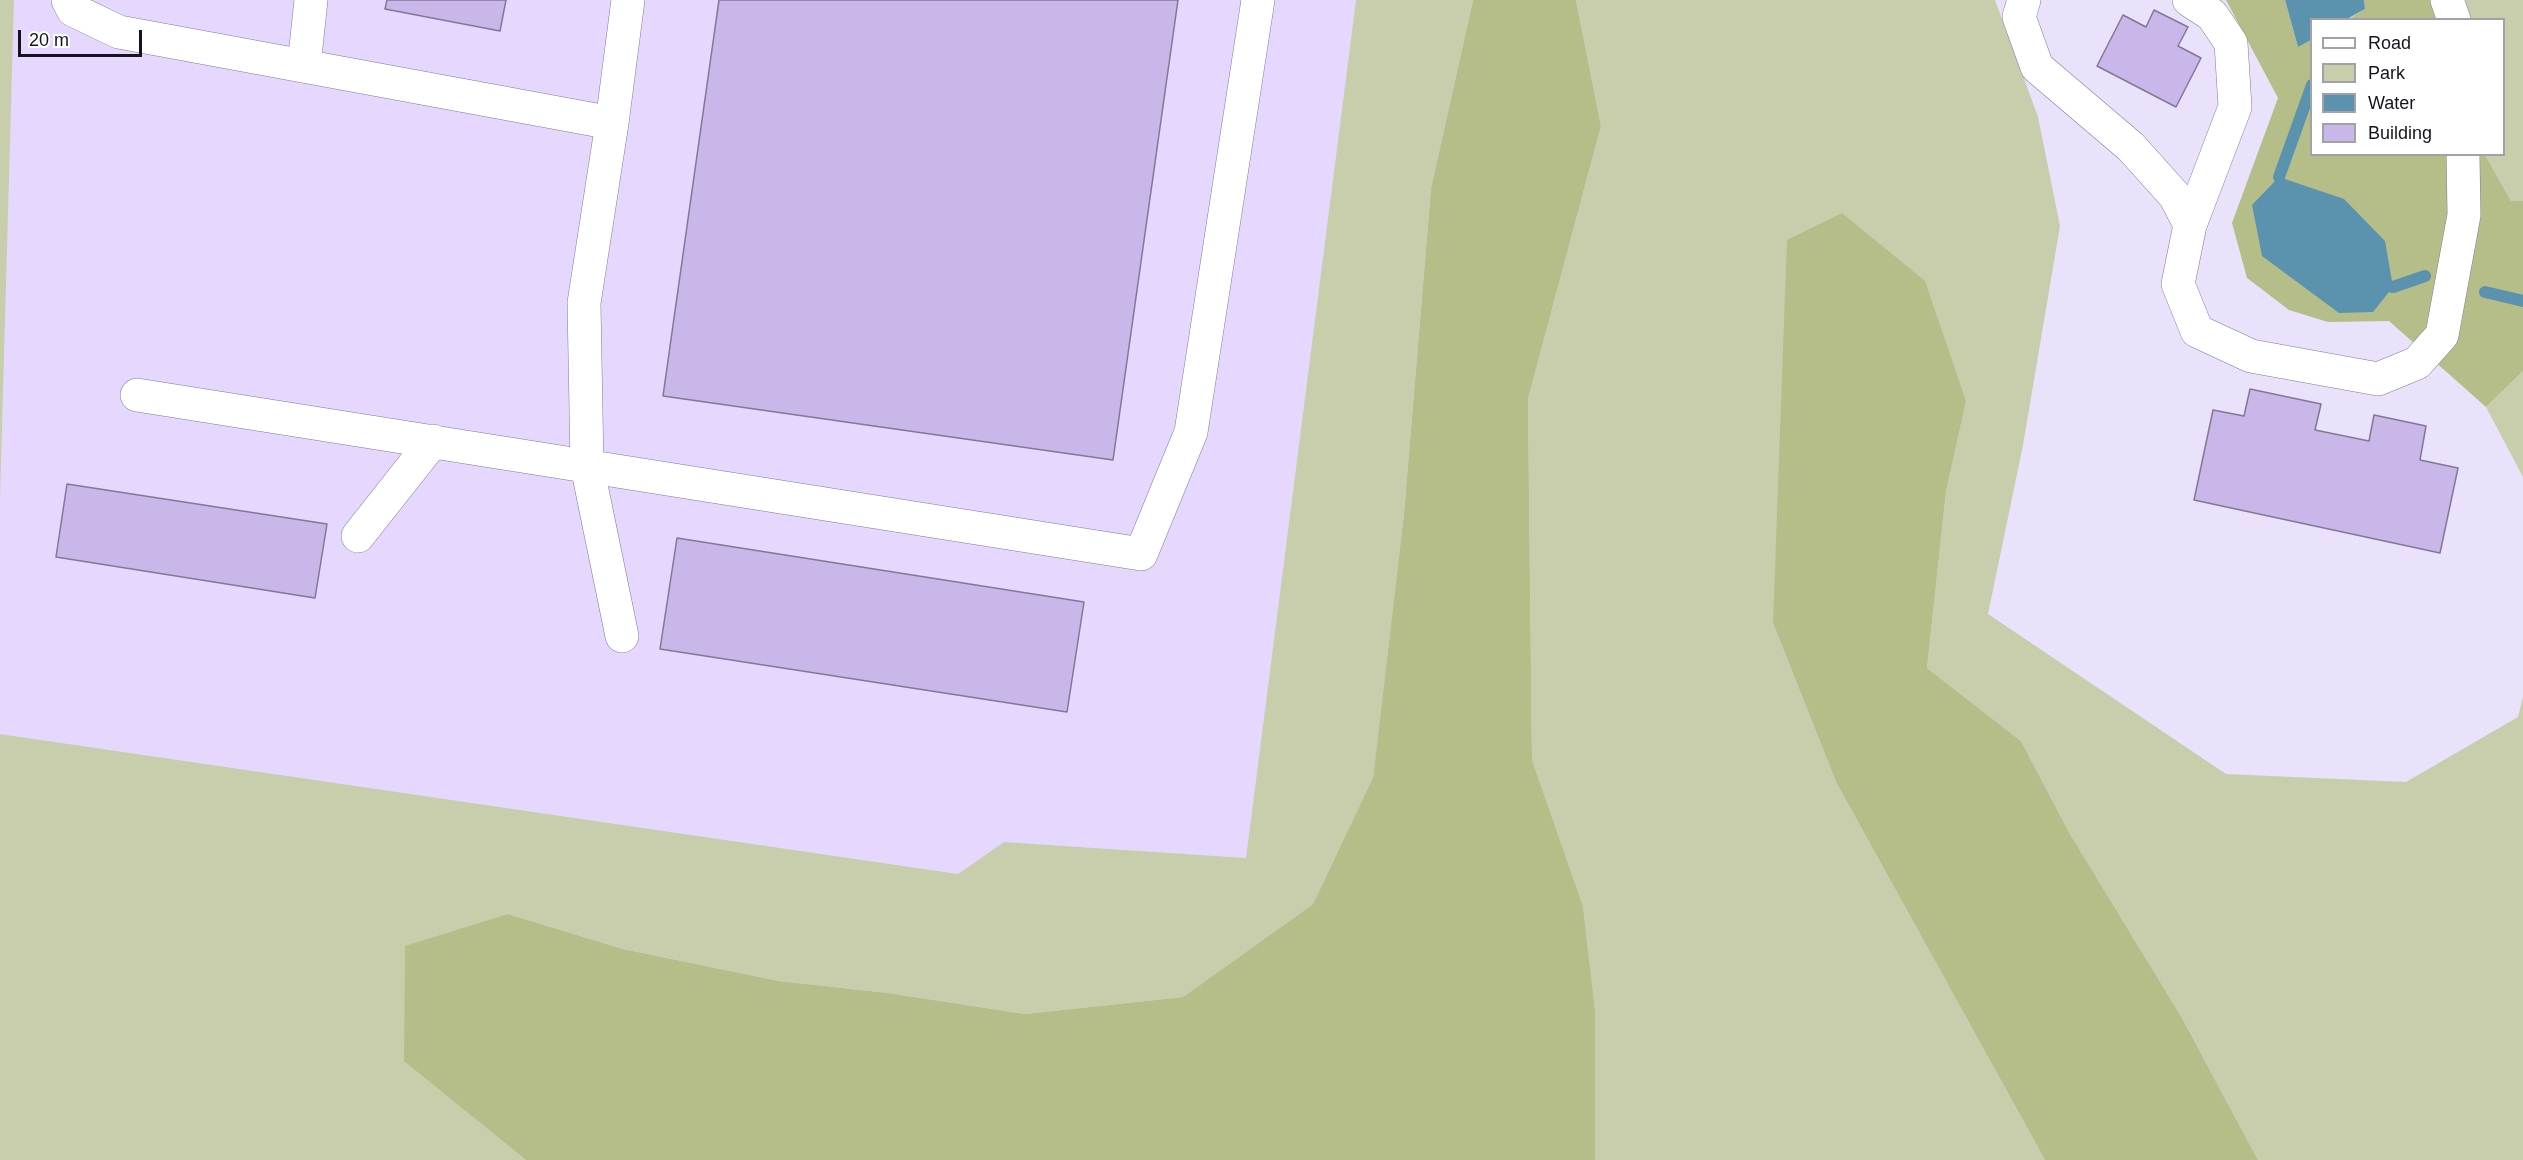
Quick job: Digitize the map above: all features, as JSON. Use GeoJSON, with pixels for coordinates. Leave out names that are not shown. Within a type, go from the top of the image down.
{"type":"FeatureCollection","features":[{"type":"Feature","properties":{"kind":"street"},"geometry":{"type":"LineString","coordinates":[[68,0],[73,10],[120,32],[612,123]]}},
{"type":"Feature","properties":{"kind":"street"},"geometry":{"type":"LineString","coordinates":[[304,66],[311,0]]}},
{"type":"Feature","properties":{"kind":"street"},"geometry":{"type":"LineString","coordinates":[[622,636],[587,466],[584,303],[612,123],[627,0]]}},
{"type":"Feature","properties":{"kind":"street"},"geometry":{"type":"LineString","coordinates":[[137,395],[1141,554],[1191,432],[1258,0]]}},
{"type":"Feature","properties":{"kind":"street"},"geometry":{"type":"LineString","coordinates":[[2024,0],[2019,17],[2037,67],[2131,147],[2175,196],[2190,225]]}},
{"type":"Feature","properties":{"kind":"street"},"geometry":{"type":"LineString","coordinates":[[2189,0],[2212,15],[2231,43],[2235,107],[2190,225],[2178,284],[2197,332],[2251,356],[2378,379],[2417,363],[2442,335],[2464,215],[2463,156]]}},
{"type":"Feature","properties":{"kind":"street"},"geometry":{"type":"LineString","coordinates":[[2447,0],[2453,18]]}},
{"type":"Feature","properties":{"kind":"street"},"geometry":{"type":"LineString","coordinates":[[358,536],[433,441]]}},
{"type":"Feature","properties":{"kind":"shaded area"},"geometry":{"type":"Polygon","coordinates":[[[14,0],[1356,0],[1246,858],[1004,842],[958,874],[0,734],[0,501],[14,0]]]}},
{"type":"Feature","properties":{"kind":"green space"},"geometry":{"type":"Polygon","coordinates":[[[0,0],[14,0],[0,501],[0,0]]]}},
{"type":"Feature","properties":{"kind":"green space"},"geometry":{"type":"Polygon","coordinates":[[[1356,0],[1473,0],[1431,188],[1404,513],[1373,779],[1313,904],[1183,997],[1025,1014],[888,993],[779,981],[623,949],[508,914],[404,1060],[526,1160],[0,1160],[0,734],[958,874],[1004,842],[1246,858],[1356,0]]]}},
{"type":"Feature","properties":{"kind":"green space"},"geometry":{"type":"Polygon","coordinates":[[[1473,0],[1576,0],[1601,126],[1528,399],[1532,760],[1583,906],[1595,1009],[1595,1160],[526,1160],[404,1061],[405,946],[508,914],[623,949],[779,981],[888,993],[1025,1014],[1183,997],[1313,904],[1373,778],[1404,513],[1431,188],[1473,0]]]}},
{"type":"Feature","properties":{"kind":"green space"},"geometry":{"type":"Polygon","coordinates":[[[1576,0],[1995,0],[2038,117],[2060,226],[2023,445],[1988,614],[2226,774],[2406,782],[2518,717],[2523,697],[2523,1160],[2258,1160],[2182,1018],[2070,834],[2021,741],[1927,668],[1946,492],[1966,400],[1773,623],[1836,782],[2045,1160],[1595,1160],[1595,1009],[1583,906],[1532,760],[1528,399],[1601,126],[1576,0]]]}},
{"type":"Feature","properties":{"kind":"green space"},"geometry":{"type":"Polygon","coordinates":[[[2226,0],[2285,0],[2298,47],[2310,41],[2310,156],[2486,156],[2511,201],[2523,201],[2523,371],[2486,407],[2389,321],[2328,322],[2289,310],[2247,278],[2232,223],[2278,98],[2226,0]]]}},
{"type":"Feature","properties":{"kind":"green space"},"geometry":{"type":"Polygon","coordinates":[[[2364,0],[2445,0],[2443,18],[2350,18],[2365,9],[2364,0]]]}},
{"type":"Feature","properties":{"kind":"green space"},"geometry":{"type":"Polygon","coordinates":[[[2445,0],[2523,0],[2523,201],[2511,201],[2486,156],[2505,156],[2505,18],[2443,18],[2445,0]]]}},
{"type":"Feature","properties":{"kind":"green space"},"geometry":{"type":"Polygon","coordinates":[[[1842,213],[1925,281],[1966,401],[1946,492],[1927,668],[2021,741],[2070,834],[2182,1018],[2258,1160],[2045,1160],[1836,782],[1773,623],[1787,240],[1842,213]]]}},
{"type":"Feature","properties":{"kind":"green space"},"geometry":{"type":"Polygon","coordinates":[[[2523,371],[2523,477],[2486,407],[2523,371]]]}},
{"type":"Feature","properties":{"kind":"water"},"geometry":{"type":"Polygon","coordinates":[[[2285,0],[2364,0],[2365,9],[2349,18],[2310,18],[2310,41],[2298,47],[2285,0]]]}},
{"type":"Feature","properties":{"kind":"water"},"geometry":{"type":"Polygon","coordinates":[[[2279,177],[2344,199],[2385,241],[2393,287],[2373,312],[2339,313],[2262,256],[2252,205],[2279,177]]]}},
{"type":"Feature","properties":{"kind":"building"},"geometry":{"type":"Polygon","coordinates":[[[387,0],[506,0],[500,31],[385,9],[387,0]]]}},
{"type":"Feature","properties":{"kind":"building"},"geometry":{"type":"Polygon","coordinates":[[[719,0],[1178,0],[1113,460],[663,396],[719,0]]]}},
{"type":"Feature","properties":{"kind":"building"},"geometry":{"type":"Polygon","coordinates":[[[2154,10],[2188,27],[2178,46],[2201,58],[2176,107],[2097,66],[2123,15],[2146,27],[2154,10]]]}},
{"type":"Feature","properties":{"kind":"building"},"geometry":{"type":"Polygon","coordinates":[[[2250,389],[2321,404],[2315,430],[2369,441],[2374,415],[2426,426],[2420,460],[2458,468],[2440,553],[2194,500],[2213,410],[2244,416],[2250,389]]]}},
{"type":"Feature","properties":{"kind":"building"},"geometry":{"type":"Polygon","coordinates":[[[67,484],[327,524],[315,598],[56,557],[67,484]]]}},
{"type":"Feature","properties":{"kind":"building"},"geometry":{"type":"Polygon","coordinates":[[[677,538],[1084,602],[1067,712],[660,649],[677,538]]]}},
{"type":"Feature","properties":{"kind":"waterway"},"geometry":{"type":"LineString","coordinates":[[2279,177],[2310,91]]}},
{"type":"Feature","properties":{"kind":"waterway"},"geometry":{"type":"LineString","coordinates":[[2393,287],[2425,276]]}},
{"type":"Feature","properties":{"kind":"waterway"},"geometry":{"type":"LineString","coordinates":[[2485,292],[2523,301]]}}]}
